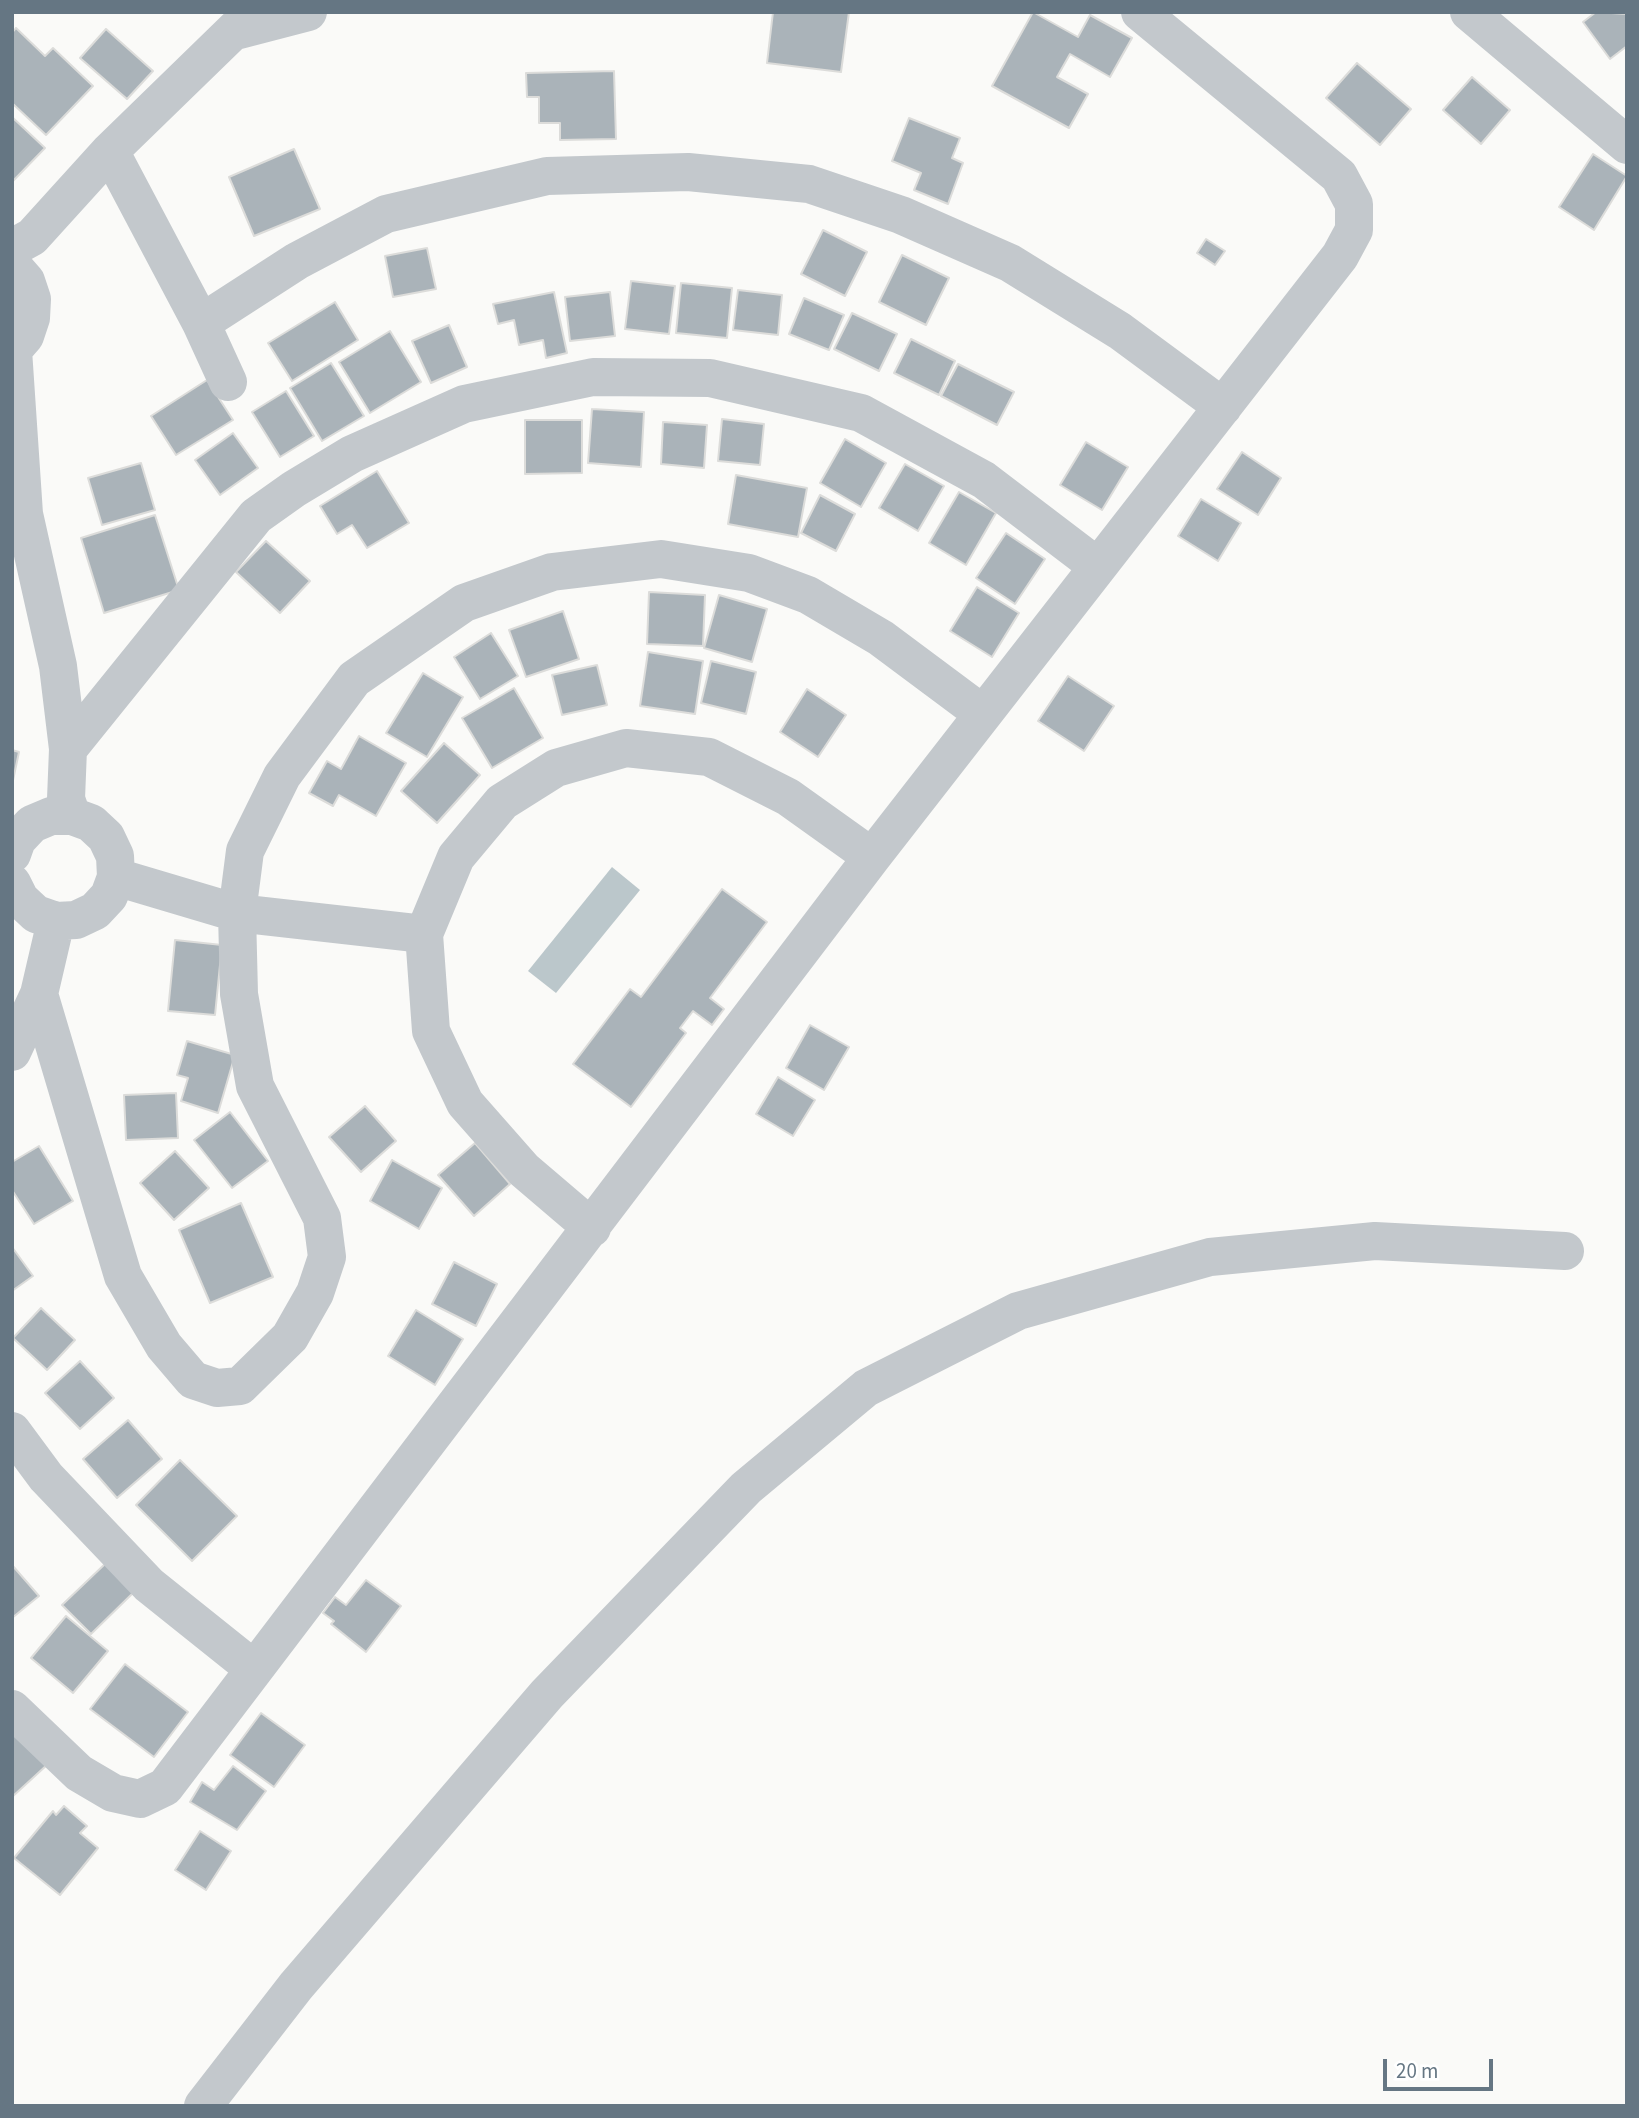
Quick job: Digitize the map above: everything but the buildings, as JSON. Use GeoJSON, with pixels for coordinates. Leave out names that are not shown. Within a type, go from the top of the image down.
{"type":"FeatureCollection","features":[{"type":"Feature","properties":{"kind":"street"},"geometry":{"type":"LineString","coordinates":[[12,248],[32,237],[110,151],[244,22],[308,12]]}},
{"type":"Feature","properties":{"kind":"street"},"geometry":{"type":"LineString","coordinates":[[12,1709],[79,1773],[113,1793],[140,1798],[165,1787],[872,857],[1340,256],[1354,230],[1354,204],[1339,176],[1140,12]]}},
{"type":"Feature","properties":{"kind":"street"},"geometry":{"type":"LineString","coordinates":[[1493,18],[1625,141]]}},
{"type":"Feature","properties":{"kind":"street"},"geometry":{"type":"LineString","coordinates":[[110,151],[201,323],[228,382]]}},
{"type":"Feature","properties":{"kind":"street"},"geometry":{"type":"LineString","coordinates":[[201,323],[297,261],[386,214],[547,176],[688,172],[809,184],[913,220],[1010,263],[1120,331],[1223,407]]}},
{"type":"Feature","properties":{"kind":"street"},"geometry":{"type":"LineString","coordinates":[[12,264],[26,281],[32,299],[32,318],[25,336],[13,351],[24,514],[58,666],[68,749],[66,799],[72,816]]}},
{"type":"Feature","properties":{"kind":"street"},"geometry":{"type":"LineString","coordinates":[[68,749],[256,516],[294,489],[352,454],[464,404],[593,377],[710,378],[862,413],[984,480],[1097,566]]}},
{"type":"Feature","properties":{"kind":"street"},"geometry":{"type":"LineString","coordinates":[[39,994],[123,1276],[164,1346],[193,1380],[217,1388],[240,1386],[290,1337],[315,1293],[327,1257],[322,1218],[255,1086],[239,994],[237,913],[245,851],[282,776],[354,679],[464,603],[552,572],[661,559],[748,573],[808,595],[881,638],[983,715]]}},
{"type":"Feature","properties":{"kind":"street"},"geometry":{"type":"LineString","coordinates":[[592,1228],[524,1170],[465,1103],[431,1031],[424,934],[456,858],[502,802],[556,768],[626,748],[709,757],[788,797],[872,857]]}},
{"type":"Feature","properties":{"kind":"street"},"geometry":{"type":"LineString","coordinates":[[12,855],[17,840],[32,824],[51,816],[72,816],[92,823],[106,837],[115,856],[116,877],[109,896],[95,911],[76,920],[56,921],[36,914],[20,900],[12,883]]}},
{"type":"Feature","properties":{"kind":"street"},"geometry":{"type":"LineString","coordinates":[[116,877],[237,913],[424,934]]}},
{"type":"Feature","properties":{"kind":"street"},"geometry":{"type":"LineString","coordinates":[[12,1052],[39,994],[56,921]]}},
{"type":"Feature","properties":{"kind":"street"},"geometry":{"type":"LineString","coordinates":[[203,2106],[296,1986],[547,1694],[746,1489],[866,1388],[1018,1311],[1210,1257],[1375,1241],[1565,1251]]}},
{"type":"Feature","properties":{"kind":"street"},"geometry":{"type":"LineString","coordinates":[[12,1431],[46,1478],[149,1585],[254,1669]]}},
{"type":"Feature","properties":{"kind":"shaded area"},"geometry":{"type":"Polygon","coordinates":[[[612,867],[640,890],[556,993],[528,971],[612,867]]]}}]}
